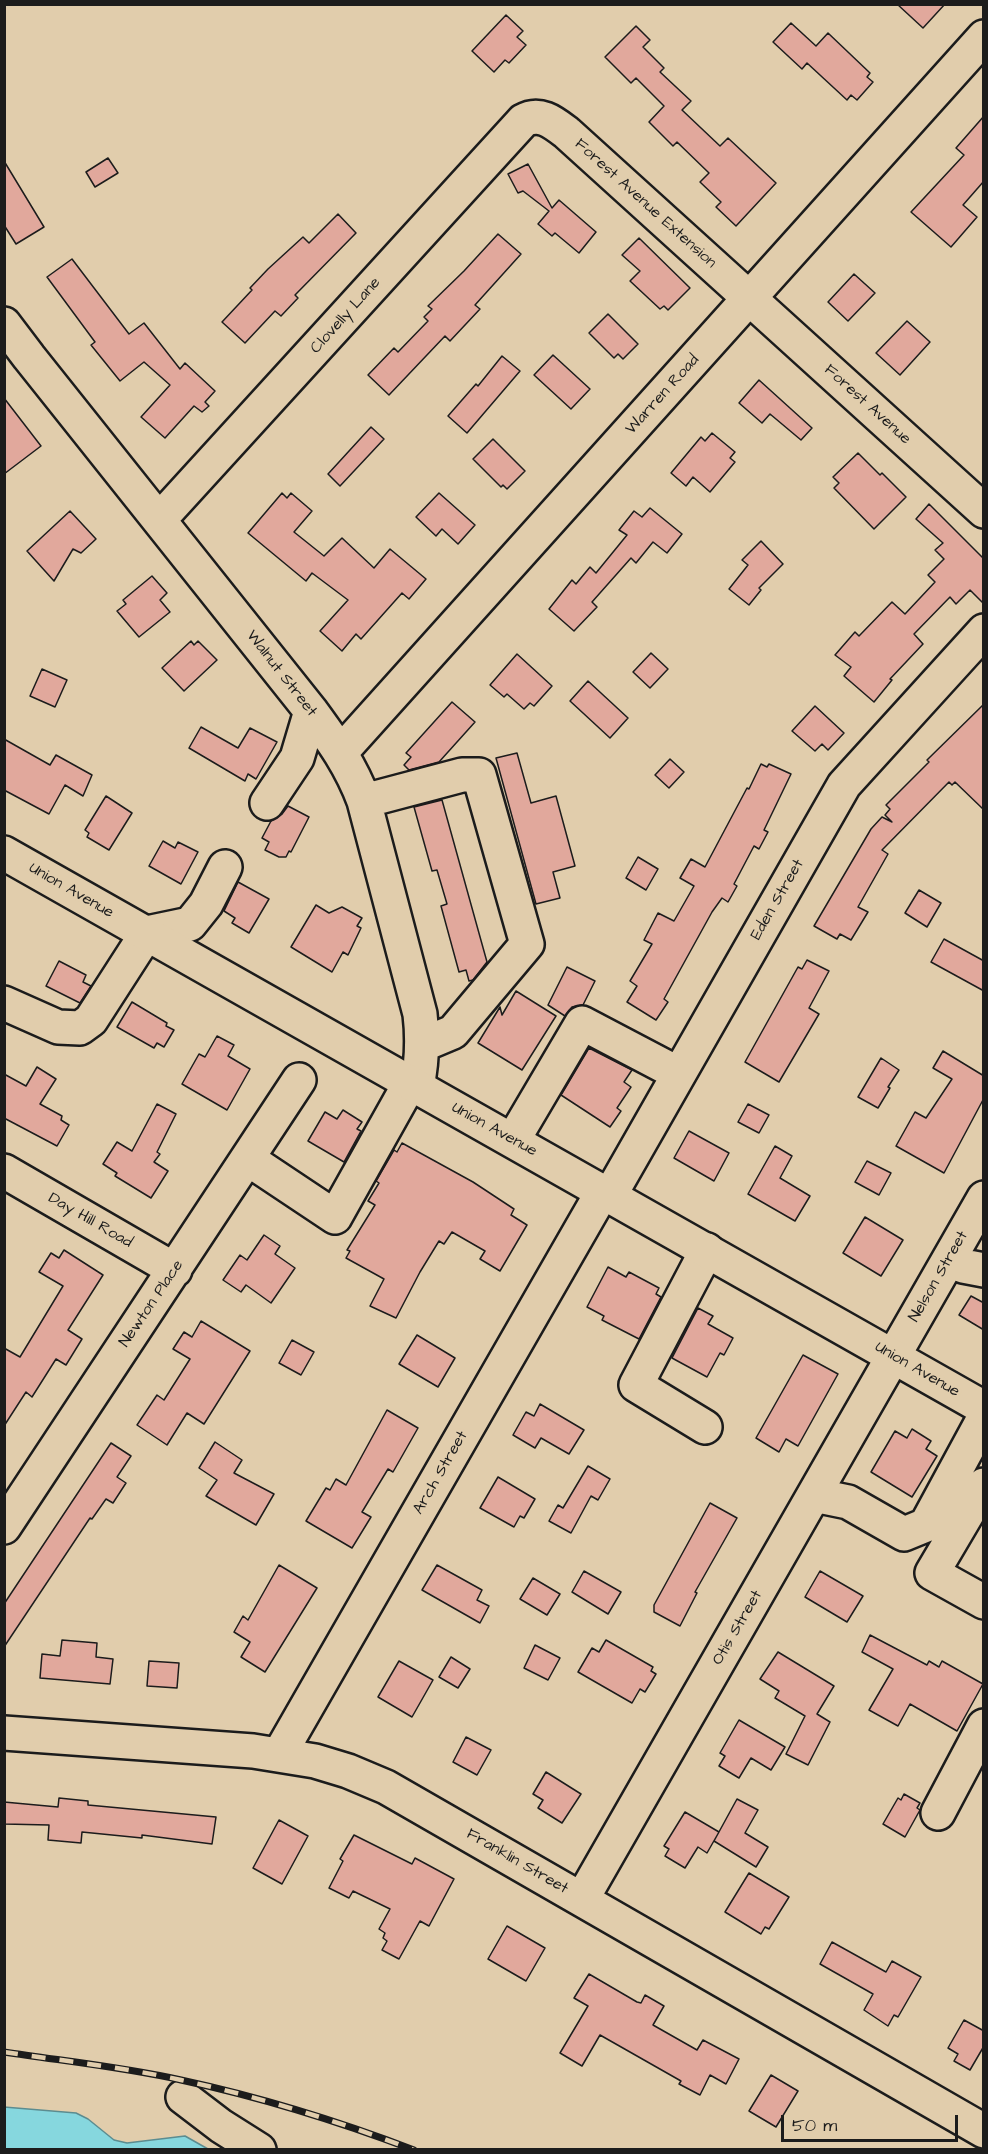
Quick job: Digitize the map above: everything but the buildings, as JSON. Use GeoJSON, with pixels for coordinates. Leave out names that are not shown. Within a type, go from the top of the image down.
{"type":"FeatureCollection","features":[{"type":"Feature","properties":{"kind":"street","name":"Warren Road"},"geometry":{"type":"LineString","coordinates":[[341,752],[984,37]]}},
{"type":"Feature","properties":{"kind":"street","name":"Forest Avenue Extension"},"geometry":{"type":"LineString","coordinates":[[536,116],[567,133],[750,298]]}},
{"type":"Feature","properties":{"kind":"street","name":"Clovelly Lane"},"geometry":{"type":"LineString","coordinates":[[159,520],[523,121],[536,116]]}},
{"type":"Feature","properties":{"kind":"street","name":"Forest Avenue"},"geometry":{"type":"LineString","coordinates":[[750,298],[984,511]]}},
{"type":"Feature","properties":{"kind":"street","name":"Walnut Street"},"geometry":{"type":"LineString","coordinates":[[4,324],[311,711],[355,775],[364,801],[420,1014],[422,1045],[414,1085]]}},
{"type":"Feature","properties":{"kind":"street","name":"Eden Street"},"geometry":{"type":"LineString","coordinates":[[606,1193],[679,1074],[844,785],[984,631]]}},
{"type":"Feature","properties":{"kind":"street"},"geometry":{"type":"LineString","coordinates":[[267,803],[297,758],[311,711]]}},
{"type":"Feature","properties":{"kind":"street"},"geometry":{"type":"LineString","coordinates":[[364,801],[462,775],[479,775],[527,944],[453,1032],[422,1045]]}},
{"type":"Feature","properties":{"kind":"street","name":"Union Avenue"},"geometry":{"type":"LineString","coordinates":[[4,853],[982,1406]]}},
{"type":"Feature","properties":{"kind":"street"},"geometry":{"type":"LineString","coordinates":[[4,1004],[58,1027],[80,1028],[90,1020],[147,933],[190,924],[206,904],[225,867]]}},
{"type":"Feature","properties":{"kind":"street"},"geometry":{"type":"LineString","coordinates":[[513,1140],[582,1023],[679,1074]]}},
{"type":"Feature","properties":{"kind":"street","name":"Newton Place"},"geometry":{"type":"LineString","coordinates":[[8,1513],[175,1270],[299,1080]]}},
{"type":"Feature","properties":{"kind":"street"},"geometry":{"type":"LineString","coordinates":[[248,1159],[334,1217],[414,1085]]}},
{"type":"Feature","properties":{"kind":"street","name":"Day Hill Road"},"geometry":{"type":"LineString","coordinates":[[4,1171],[175,1270]]}},
{"type":"Feature","properties":{"kind":"street","name":"Arch Street"},"geometry":{"type":"LineString","coordinates":[[279,1755],[606,1193]]}},
{"type":"Feature","properties":{"kind":"street","name":"Nelson Street"},"geometry":{"type":"LineString","coordinates":[[894,1357],[984,1198]]}},
{"type":"Feature","properties":{"kind":"street"},"geometry":{"type":"LineString","coordinates":[[705,1427],[636,1385],[707,1250]]}},
{"type":"Feature","properties":{"kind":"street"},"geometry":{"type":"LineString","coordinates":[[949,1259],[963,1266],[984,1270]]}},
{"type":"Feature","properties":{"kind":"street","name":"Otis Street"},"geometry":{"type":"LineString","coordinates":[[582,1899],[894,1357]]}},
{"type":"Feature","properties":{"kind":"street"},"geometry":{"type":"LineString","coordinates":[[814,1495],[848,1502],[904,1534],[926,1525],[982,1406]]}},
{"type":"Feature","properties":{"kind":"street"},"geometry":{"type":"LineString","coordinates":[[984,1485],[932,1573],[984,1602]]}},
{"type":"Feature","properties":{"kind":"street"},"geometry":{"type":"LineString","coordinates":[[938,1814],[984,1726]]}},
{"type":"Feature","properties":{"kind":"street","name":"Franklin Street"},"geometry":{"type":"LineString","coordinates":[[4,1734],[219,1748],[315,1761],[348,1771],[386,1787],[582,1899],[976,2136]]}},
{"type":"Feature","properties":{"kind":"street"},"geometry":{"type":"LineString","coordinates":[[183,2097],[259,2150]]}},
{"type":"Feature","properties":{"kind":"water"},"geometry":{"type":"Polygon","coordinates":[[[4,2107],[76,2113],[88,2119],[114,2140],[127,2143],[185,2136],[208,2149],[5,2149],[4,2107]]]}},
{"type":"Feature","properties":{"kind":"railway"},"geometry":{"type":"LineString","coordinates":[[4,2052],[137,2071],[211,2087],[299,2111],[414,2150]]}}]}
